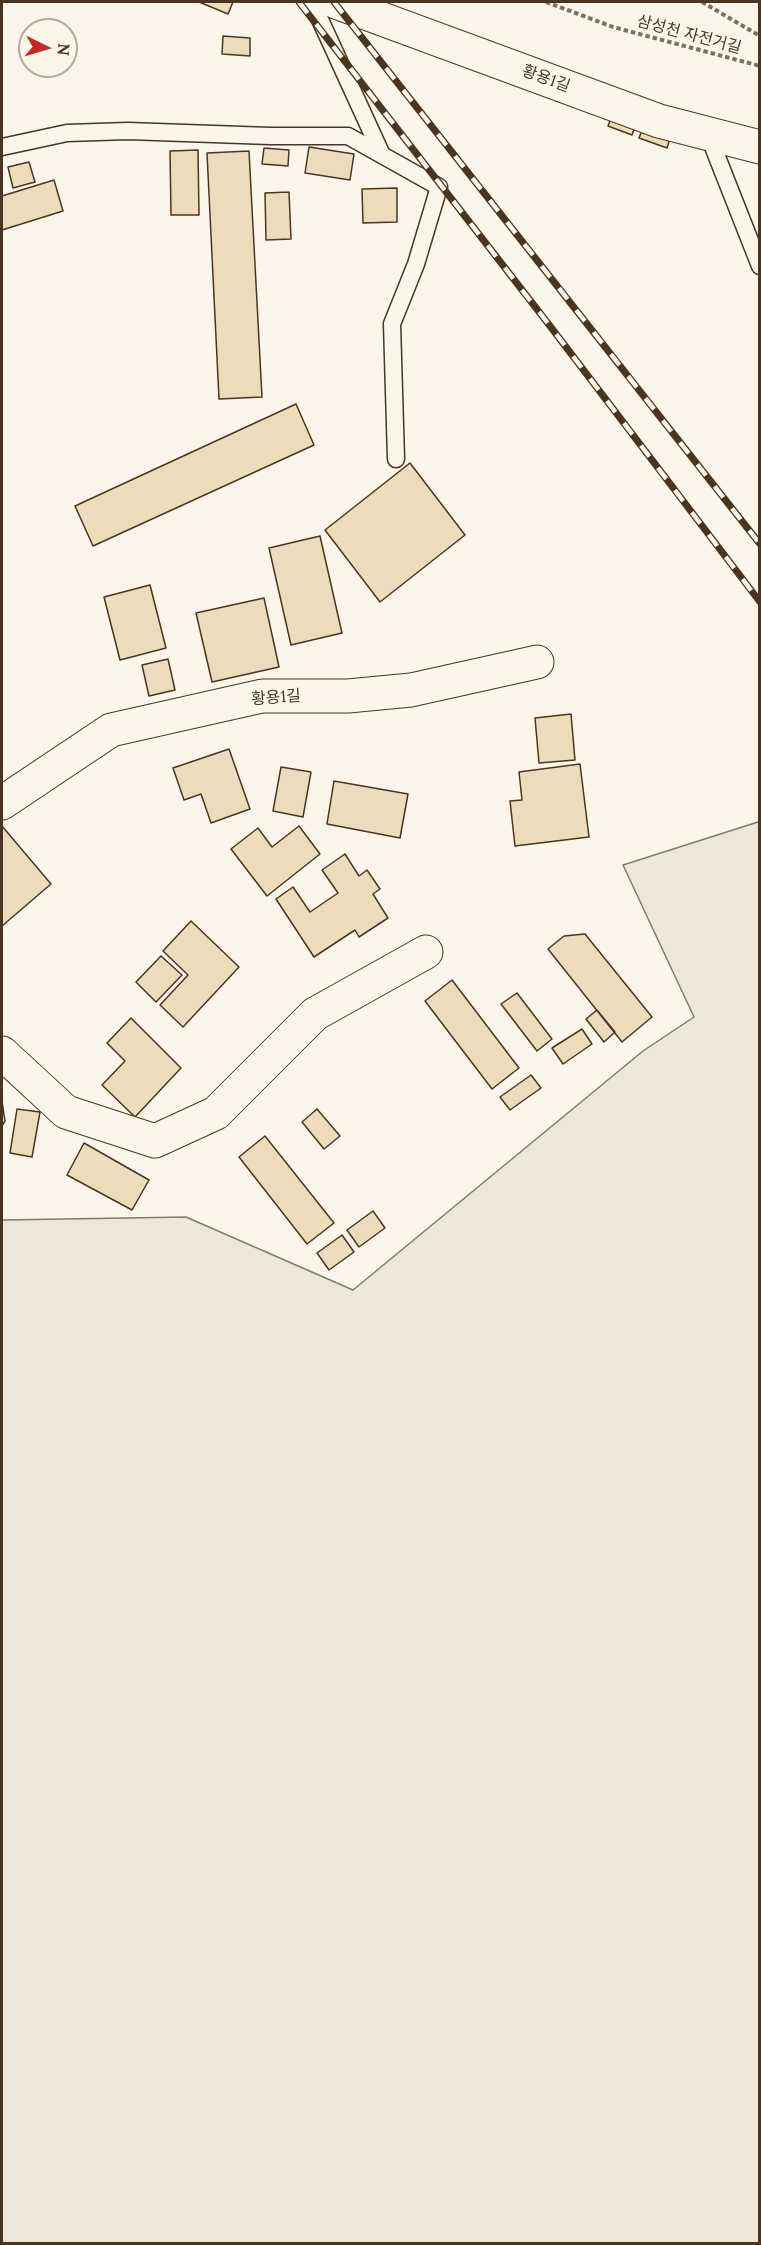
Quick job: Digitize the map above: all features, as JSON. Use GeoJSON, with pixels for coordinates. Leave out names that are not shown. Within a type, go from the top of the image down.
{"type":"FeatureCollection","features":[{"type":"Feature","properties":{"kind":"street","name":"황용1길"},"geometry":{"type":"LineString","coordinates":[[336,2],[659,121],[759,147]]}},
{"type":"Feature","properties":{"kind":"street","name":"황용1길"},"geometry":{"type":"LineString","coordinates":[[2,803],[111,730],[262,696],[348,696],[411,690],[537,662]]}},
{"type":"Feature","properties":{"kind":"street"},"geometry":{"type":"LineString","coordinates":[[2,1053],[66,1112],[155,1140],[216,1113],[315,1014],[426,952]]}},
{"type":"Feature","properties":{"kind":"lane"},"geometry":{"type":"LineString","coordinates":[[312,2],[381,155]]}},
{"type":"Feature","properties":{"kind":"lane"},"geometry":{"type":"LineString","coordinates":[[2,147],[67,133],[128,131],[348,136],[439,188],[416,264],[392,324],[396,459]]}},
{"type":"Feature","properties":{"kind":"lane"},"geometry":{"type":"LineString","coordinates":[[708,134],[759,266]]}},
{"type":"Feature","properties":{"kind":"path","name":"삼성천 자전거길"},"geometry":{"type":"LineString","coordinates":[[546,2],[613,27],[759,66]]}},
{"type":"Feature","properties":{"kind":"path"},"geometry":{"type":"LineString","coordinates":[[702,2],[759,36]]}},
{"type":"Feature","properties":{"kind":"shaded area"},"geometry":{"type":"Polygon","coordinates":[[[760,823],[759,2243],[2,2243],[3,1220],[186,1217],[353,1290],[643,1051],[694,1017],[623,865],[760,823]]]}},
{"type":"Feature","properties":{"kind":"building"},"geometry":{"type":"Polygon","coordinates":[[[199,2],[233,2],[228,14],[199,2]]]}},
{"type":"Feature","properties":{"kind":"building"},"geometry":{"type":"Polygon","coordinates":[[[223,36],[250,38],[250,56],[222,54],[223,36]]]}},
{"type":"Feature","properties":{"kind":"building"},"geometry":{"type":"Polygon","coordinates":[[[612,115],[636,124],[632,135],[608,126],[612,115]]]}},
{"type":"Feature","properties":{"kind":"building"},"geometry":{"type":"Polygon","coordinates":[[[644,125],[671,135],[667,148],[639,138],[644,125]]]}},
{"type":"Feature","properties":{"kind":"building"},"geometry":{"type":"Polygon","coordinates":[[[309,147],[354,154],[350,180],[305,173],[309,147]]]}},
{"type":"Feature","properties":{"kind":"building"},"geometry":{"type":"Polygon","coordinates":[[[264,148],[289,150],[288,166],[262,164],[264,148]]]}},
{"type":"Feature","properties":{"kind":"building"},"geometry":{"type":"Polygon","coordinates":[[[198,150],[199,215],[171,215],[170,151],[198,150]]]}},
{"type":"Feature","properties":{"kind":"building"},"geometry":{"type":"Polygon","coordinates":[[[249,151],[262,397],[219,399],[207,153],[249,151]]]}},
{"type":"Feature","properties":{"kind":"building"},"geometry":{"type":"Polygon","coordinates":[[[29,162],[35,182],[13,188],[8,167],[29,162]]]}},
{"type":"Feature","properties":{"kind":"building"},"geometry":{"type":"Polygon","coordinates":[[[54,180],[63,211],[2,230],[2,196],[54,180]]]}},
{"type":"Feature","properties":{"kind":"building"},"geometry":{"type":"Polygon","coordinates":[[[397,188],[397,222],[363,223],[362,189],[397,188]]]}},
{"type":"Feature","properties":{"kind":"building"},"geometry":{"type":"Polygon","coordinates":[[[289,192],[291,239],[266,240],[265,193],[289,192]]]}},
{"type":"Feature","properties":{"kind":"building"},"geometry":{"type":"Polygon","coordinates":[[[296,404],[314,445],[93,546],[75,506],[296,404]]]}},
{"type":"Feature","properties":{"kind":"building"},"geometry":{"type":"Polygon","coordinates":[[[410,463],[465,535],[380,602],[325,530],[410,463]]]}},
{"type":"Feature","properties":{"kind":"building"},"geometry":{"type":"Polygon","coordinates":[[[320,536],[342,633],[291,645],[269,548],[320,536]]]}},
{"type":"Feature","properties":{"kind":"building"},"geometry":{"type":"Polygon","coordinates":[[[150,585],[166,648],[120,660],[104,597],[150,585]]]}},
{"type":"Feature","properties":{"kind":"building"},"geometry":{"type":"Polygon","coordinates":[[[264,598],[279,667],[212,682],[196,613],[264,598]]]}},
{"type":"Feature","properties":{"kind":"building"},"geometry":{"type":"Polygon","coordinates":[[[168,659],[175,690],[149,696],[142,665],[168,659]]]}},
{"type":"Feature","properties":{"kind":"building"},"geometry":{"type":"Polygon","coordinates":[[[571,714],[575,760],[539,763],[535,718],[571,714]]]}},
{"type":"Feature","properties":{"kind":"building"},"geometry":{"type":"Polygon","coordinates":[[[229,749],[250,809],[211,823],[201,794],[184,800],[173,768],[229,749]]]}},
{"type":"Feature","properties":{"kind":"building"},"geometry":{"type":"Polygon","coordinates":[[[580,764],[589,837],[515,846],[510,801],[522,800],[519,772],[580,764]]]}},
{"type":"Feature","properties":{"kind":"building"},"geometry":{"type":"Polygon","coordinates":[[[281,767],[311,772],[303,817],[273,811],[281,767]]]}},
{"type":"Feature","properties":{"kind":"building"},"geometry":{"type":"Polygon","coordinates":[[[334,781],[408,794],[400,838],[327,824],[334,781]]]}},
{"type":"Feature","properties":{"kind":"building"},"geometry":{"type":"Polygon","coordinates":[[[2,826],[51,884],[2,926],[2,826]]]}},
{"type":"Feature","properties":{"kind":"building"},"geometry":{"type":"Polygon","coordinates":[[[299,826],[320,854],[267,896],[231,849],[258,828],[272,847],[299,826]]]}},
{"type":"Feature","properties":{"kind":"building"},"geometry":{"type":"Polygon","coordinates":[[[345,854],[359,876],[367,870],[380,889],[373,894],[388,918],[359,937],[355,930],[314,957],[276,899],[293,887],[310,912],[338,893],[322,870],[345,854]]]}},
{"type":"Feature","properties":{"kind":"building"},"geometry":{"type":"Polygon","coordinates":[[[191,921],[239,967],[183,1027],[160,1005],[188,975],[163,951],[191,921]]]}},
{"type":"Feature","properties":{"kind":"building"},"geometry":{"type":"Polygon","coordinates":[[[585,934],[652,1017],[622,1042],[548,949],[564,936],[585,934]]]}},
{"type":"Feature","properties":{"kind":"building"},"geometry":{"type":"Polygon","coordinates":[[[161,956],[182,975],[156,1002],[136,982],[161,956]]]}},
{"type":"Feature","properties":{"kind":"building"},"geometry":{"type":"Polygon","coordinates":[[[452,980],[519,1068],[492,1089],[425,1001],[452,980]]]}},
{"type":"Feature","properties":{"kind":"building"},"geometry":{"type":"Polygon","coordinates":[[[517,993],[552,1039],[537,1051],[501,1004],[517,993]]]}},
{"type":"Feature","properties":{"kind":"building"},"geometry":{"type":"Polygon","coordinates":[[[597,1010],[615,1032],[604,1042],[586,1019],[597,1010]]]}},
{"type":"Feature","properties":{"kind":"building"},"geometry":{"type":"Polygon","coordinates":[[[131,1018],[181,1068],[135,1117],[102,1085],[125,1061],[107,1043],[131,1018]]]}},
{"type":"Feature","properties":{"kind":"building"},"geometry":{"type":"Polygon","coordinates":[[[582,1029],[592,1044],[563,1064],[552,1048],[582,1029]]]}},
{"type":"Feature","properties":{"kind":"building"},"geometry":{"type":"Polygon","coordinates":[[[531,1075],[541,1088],[510,1110],[500,1097],[531,1075]]]}},
{"type":"Feature","properties":{"kind":"building"},"geometry":{"type":"Polygon","coordinates":[[[2,1101],[5,1121],[2,1126],[2,1101]]]}},
{"type":"Feature","properties":{"kind":"building"},"geometry":{"type":"Polygon","coordinates":[[[17,1109],[40,1112],[32,1157],[10,1153],[17,1109]]]}},
{"type":"Feature","properties":{"kind":"building"},"geometry":{"type":"Polygon","coordinates":[[[317,1109],[340,1136],[324,1149],[302,1122],[317,1109]]]}},
{"type":"Feature","properties":{"kind":"building"},"geometry":{"type":"Polygon","coordinates":[[[265,1136],[334,1223],[307,1244],[239,1157],[265,1136]]]}},
{"type":"Feature","properties":{"kind":"building"},"geometry":{"type":"Polygon","coordinates":[[[84,1143],[149,1180],[132,1210],[67,1175],[84,1143]]]}},
{"type":"Feature","properties":{"kind":"building"},"geometry":{"type":"Polygon","coordinates":[[[373,1211],[385,1228],[359,1247],[347,1230],[373,1211]]]}},
{"type":"Feature","properties":{"kind":"building"},"geometry":{"type":"Polygon","coordinates":[[[342,1235],[354,1252],[329,1270],[317,1253],[342,1235]]]}},
{"type":"Feature","properties":{"kind":"railway"},"geometry":{"type":"LineString","coordinates":[[299,2],[760,602]]}},
{"type":"Feature","properties":{"kind":"railway"},"geometry":{"type":"LineString","coordinates":[[334,2],[760,544]]}}]}
